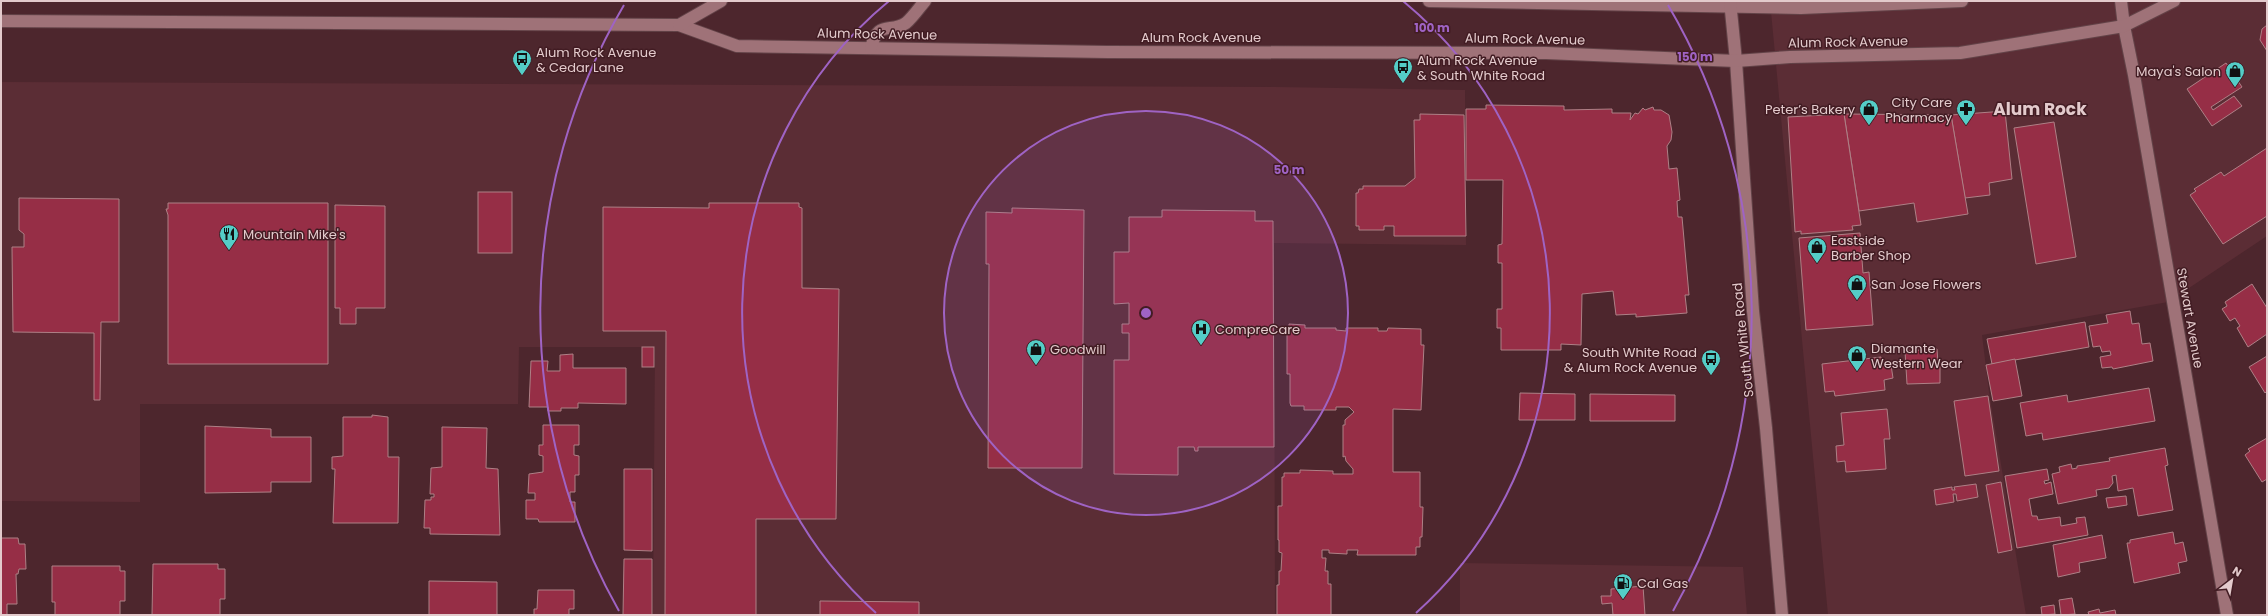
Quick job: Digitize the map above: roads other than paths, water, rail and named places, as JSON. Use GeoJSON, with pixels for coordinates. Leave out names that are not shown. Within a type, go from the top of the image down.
{"type":"FeatureCollection","features":[{"type":"Feature","properties":{"kind":"main road"},"geometry":{"type":"LineString","coordinates":[[679,25],[721,1]]}},
{"type":"Feature","properties":{"kind":"main road"},"geometry":{"type":"LineString","coordinates":[[871,48],[874,37],[883,29],[905,23],[925,1]]}},
{"type":"Feature","properties":{"kind":"main road"},"geometry":{"type":"LineString","coordinates":[[1429,1],[1731,4],[1801,8],[1962,1]]}},
{"type":"Feature","properties":{"kind":"main road","name":"Stewart Avenue"},"geometry":{"type":"LineString","coordinates":[[2121,1],[2124,26],[2136,83],[2227,615]]}},
{"type":"Feature","properties":{"kind":"main road","name":"Alum Rock Avenue"},"geometry":{"type":"LineString","coordinates":[[1,21],[679,25],[737,46],[1107,52],[1546,53],[1736,61],[1790,57],[1960,53],[2124,26],[2174,1]]}},
{"type":"Feature","properties":{"kind":"main road","name":"South White Road"},"geometry":{"type":"LineString","coordinates":[[1731,4],[1754,317],[1766,428],[1782,615]]}},
{"type":"Feature","properties":{"kind":"place","name":"Alum Rock Avenue & Cedar Lane"},"geometry":{"type":"Point","coordinates":[522,76]}},
{"type":"Feature","properties":{"kind":"place","name":"Alum Rock Avenue & South White Road"},"geometry":{"type":"Point","coordinates":[1403,84]}},
{"type":"Feature","properties":{"kind":"place","name":"Maya's Salon"},"geometry":{"type":"Point","coordinates":[2235,88]}},
{"type":"Feature","properties":{"kind":"place","name":"Peter’s Bakery"},"geometry":{"type":"Point","coordinates":[1869,126]}},
{"type":"Feature","properties":{"kind":"place","name":"City Care Pharmacy"},"geometry":{"type":"Point","coordinates":[1966,126]}},
{"type":"Feature","properties":{"kind":"place","name":"Mountain Mike's"},"geometry":{"type":"Point","coordinates":[229,251]}},
{"type":"Feature","properties":{"kind":"place","name":"Eastside Barber Shop"},"geometry":{"type":"Point","coordinates":[1817,264]}},
{"type":"Feature","properties":{"kind":"place","name":"San Jose Flowers"},"geometry":{"type":"Point","coordinates":[1857,301]}},
{"type":"Feature","properties":{"kind":"place","name":"CompreCare"},"geometry":{"type":"Point","coordinates":[1201,346]}},
{"type":"Feature","properties":{"kind":"place","name":"Goodwill"},"geometry":{"type":"Point","coordinates":[1036,366]}},
{"type":"Feature","properties":{"kind":"place","name":"Diamante Western Wear"},"geometry":{"type":"Point","coordinates":[1857,372]}},
{"type":"Feature","properties":{"kind":"place","name":"South White Road & Alum Rock Avenue"},"geometry":{"type":"Point","coordinates":[1711,376]}},
{"type":"Feature","properties":{"kind":"place","name":"Cal Gas"},"geometry":{"type":"Point","coordinates":[1623,600]}},
{"type":"Feature","properties":{"kind":"district","name":"Alum Rock"},"geometry":{"type":"Point","coordinates":[2040,109]}}]}
